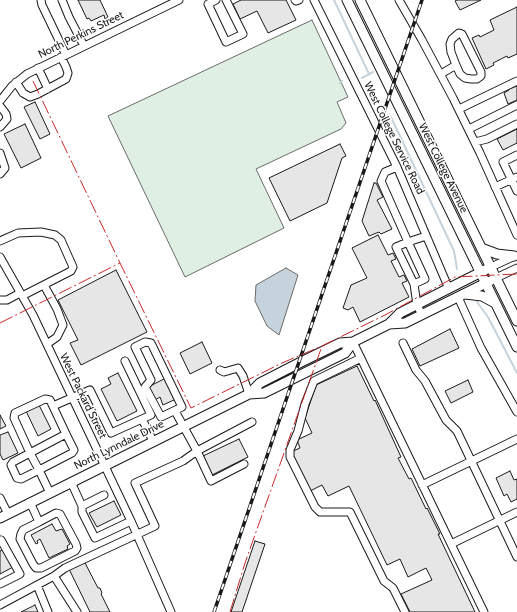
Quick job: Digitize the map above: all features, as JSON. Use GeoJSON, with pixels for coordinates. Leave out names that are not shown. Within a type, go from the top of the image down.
{"type":"FeatureCollection","features":[{"type":"Feature","properties":{"kind":"main road","name":"West College Avenue"},"geometry":{"type":"LineString","coordinates":[[347,0],[517,347]]}},
{"type":"Feature","properties":{"kind":"main road","name":"West College Avenue"},"geometry":{"type":"LineString","coordinates":[[360,0],[517,320]]}},
{"type":"Feature","properties":{"kind":"main road"},"geometry":{"type":"LineString","coordinates":[[481,248],[497,254],[515,255]]}},
{"type":"Feature","properties":{"kind":"main road","name":"North Lynndale Drive"},"geometry":{"type":"LineString","coordinates":[[4,516],[249,394],[260,383],[299,363],[340,343],[353,342],[390,324],[400,313],[491,267]]}},
{"type":"Feature","properties":{"kind":"main road","name":"North Lynndale Drive"},"geometry":{"type":"LineString","coordinates":[[390,324],[405,323],[422,316],[496,278]]}},
{"type":"Feature","properties":{"kind":"main road"},"geometry":{"type":"LineString","coordinates":[[461,296],[482,296],[495,303]]}},
{"type":"Feature","properties":{"kind":"street"},"geometry":{"type":"LineString","coordinates":[[16,82],[23,93],[30,97],[66,79],[68,73],[64,56],[41,0]]}},
{"type":"Feature","properties":{"kind":"street"},"geometry":{"type":"LineString","coordinates":[[62,0],[84,46]]}},
{"type":"Feature","properties":{"kind":"street","name":"North Perkins Street"},"geometry":{"type":"LineString","coordinates":[[0,101],[6,92],[16,82],[38,68],[179,0]]}},
{"type":"Feature","properties":{"kind":"street"},"geometry":{"type":"LineString","coordinates":[[216,0],[208,4],[226,42],[243,34],[226,0]]}},
{"type":"Feature","properties":{"kind":"street"},"geometry":{"type":"LineString","coordinates":[[296,0],[299,0]]}},
{"type":"Feature","properties":{"kind":"street","name":"West College Service Road"},"geometry":{"type":"LineString","coordinates":[[314,0],[397,166],[449,289]]}},
{"type":"Feature","properties":{"kind":"street"},"geometry":{"type":"LineString","coordinates":[[399,0],[459,109],[517,235]]}},
{"type":"Feature","properties":{"kind":"street"},"geometry":{"type":"LineString","coordinates":[[459,33],[462,34],[481,72],[481,76],[478,79],[465,78],[460,74],[456,65],[451,52],[450,44],[452,39],[459,33]]}},
{"type":"Feature","properties":{"kind":"street"},"geometry":{"type":"LineString","coordinates":[[441,74],[456,65]]}},
{"type":"Feature","properties":{"kind":"street"},"geometry":{"type":"LineString","coordinates":[[38,68],[48,89]]}},
{"type":"Feature","properties":{"kind":"street"},"geometry":{"type":"LineString","coordinates":[[459,109],[517,81]]}},
{"type":"Feature","properties":{"kind":"street"},"geometry":{"type":"LineString","coordinates":[[469,130],[517,105]]}},
{"type":"Feature","properties":{"kind":"street"},"geometry":{"type":"LineString","coordinates":[[0,106],[6,114],[7,119],[0,127]]}},
{"type":"Feature","properties":{"kind":"street"},"geometry":{"type":"LineString","coordinates":[[475,142],[487,139],[517,124]]}},
{"type":"Feature","properties":{"kind":"street"},"geometry":{"type":"LineString","coordinates":[[0,153],[5,168],[0,174]]}},
{"type":"Feature","properties":{"kind":"street"},"geometry":{"type":"LineString","coordinates":[[517,156],[504,162],[514,178],[517,191]]}},
{"type":"Feature","properties":{"kind":"street"},"geometry":{"type":"LineString","coordinates":[[397,166],[385,172],[381,181],[425,279],[414,284]]}},
{"type":"Feature","properties":{"kind":"street"},"geometry":{"type":"LineString","coordinates":[[496,187],[514,178]]}},
{"type":"Feature","properties":{"kind":"street"},"geometry":{"type":"LineString","coordinates":[[0,240],[18,233],[41,232],[55,235],[61,240],[73,267],[71,271],[44,285],[6,300],[0,300]]}},
{"type":"Feature","properties":{"kind":"street"},"geometry":{"type":"LineString","coordinates":[[422,316],[417,305],[414,284],[396,247],[426,236]]}},
{"type":"Feature","properties":{"kind":"street"},"geometry":{"type":"LineString","coordinates":[[491,267],[515,255]]}},
{"type":"Feature","properties":{"kind":"street","name":"West Packard Street"},"geometry":{"type":"LineString","coordinates":[[0,257],[47,344],[131,521],[171,612]]}},
{"type":"Feature","properties":{"kind":"street"},"geometry":{"type":"LineString","coordinates":[[496,278],[517,268]]}},
{"type":"Feature","properties":{"kind":"street"},"geometry":{"type":"LineString","coordinates":[[44,285],[57,309],[63,325],[57,337],[47,344]]}},
{"type":"Feature","properties":{"kind":"street"},"geometry":{"type":"LineString","coordinates":[[461,296],[481,348],[517,412]]}},
{"type":"Feature","properties":{"kind":"street"},"geometry":{"type":"LineString","coordinates":[[145,342],[151,343],[182,407],[175,411],[161,418],[145,387],[151,380],[135,347],[145,342]]}},
{"type":"Feature","properties":{"kind":"street"},"geometry":{"type":"LineString","coordinates":[[353,342],[484,612]]}},
{"type":"Feature","properties":{"kind":"street"},"geometry":{"type":"LineString","coordinates":[[402,343],[416,370],[425,381],[446,420],[457,430],[517,557]]}},
{"type":"Feature","properties":{"kind":"street"},"geometry":{"type":"LineString","coordinates":[[361,358],[314,381],[305,404],[298,431],[290,450],[290,457],[315,507],[320,512],[350,512],[384,580],[393,588],[405,612]]}},
{"type":"Feature","properties":{"kind":"street"},"geometry":{"type":"LineString","coordinates":[[53,406],[90,390],[111,433],[151,415],[125,361]]}},
{"type":"Feature","properties":{"kind":"street"},"geometry":{"type":"LineString","coordinates":[[220,370],[224,372],[238,368],[243,376],[249,394]]}},
{"type":"Feature","properties":{"kind":"street"},"geometry":{"type":"LineString","coordinates":[[50,492],[39,470],[30,453],[14,418],[15,413],[45,399],[50,400],[74,450],[72,453],[39,470],[21,479],[18,478],[11,465],[13,462],[30,453],[66,434]]}},
{"type":"Feature","properties":{"kind":"street"},"geometry":{"type":"LineString","coordinates":[[175,411],[197,451],[211,481],[244,464]]}},
{"type":"Feature","properties":{"kind":"street"},"geometry":{"type":"LineString","coordinates":[[142,419],[153,441]]}},
{"type":"Feature","properties":{"kind":"street"},"geometry":{"type":"LineString","coordinates":[[0,606],[54,576],[65,568],[155,526],[135,483],[182,461],[197,451],[252,422]]}},
{"type":"Feature","properties":{"kind":"street"},"geometry":{"type":"LineString","coordinates":[[422,485],[517,439]]}},
{"type":"Feature","properties":{"kind":"street"},"geometry":{"type":"LineString","coordinates":[[71,482],[82,506],[82,512],[95,538],[131,521]]}},
{"type":"Feature","properties":{"kind":"street"},"geometry":{"type":"LineString","coordinates":[[82,506],[104,495]]}},
{"type":"Feature","properties":{"kind":"street"},"geometry":{"type":"LineString","coordinates":[[0,498],[4,516]]}},
{"type":"Feature","properties":{"kind":"street"},"geometry":{"type":"LineString","coordinates":[[30,502],[39,522]]}},
{"type":"Feature","properties":{"kind":"street"},"geometry":{"type":"LineString","coordinates":[[451,544],[517,512]]}},
{"type":"Feature","properties":{"kind":"street"},"geometry":{"type":"LineString","coordinates":[[56,513],[60,514],[76,544],[77,548],[75,551],[41,568],[36,568],[20,539],[23,530],[39,522],[56,513]]}},
{"type":"Feature","properties":{"kind":"street"},"geometry":{"type":"LineString","coordinates":[[0,539],[20,574],[0,584]]}},
{"type":"Feature","properties":{"kind":"street"},"geometry":{"type":"LineString","coordinates":[[54,576],[77,612]]}},
{"type":"Feature","properties":{"kind":"street"},"geometry":{"type":"LineString","coordinates":[[37,585],[48,612]]}},
{"type":"Feature","properties":{"kind":"green space"},"geometry":{"type":"Polygon","coordinates":[[[312,20],[348,97],[337,102],[346,123],[341,129],[256,169],[284,228],[185,277],[108,116],[312,20]]]}},
{"type":"Feature","properties":{"kind":"shaded area"},"geometry":{"type":"Polygon","coordinates":[[[286,268],[298,275],[279,335],[267,326],[255,301],[256,285],[286,268]]]}},
{"type":"Feature","properties":{"kind":"building"},"geometry":{"type":"Polygon","coordinates":[[[78,0],[100,0],[108,17],[105,19],[104,15],[91,21],[89,18],[87,19],[78,0]]]}},
{"type":"Feature","properties":{"kind":"building"},"geometry":{"type":"Polygon","coordinates":[[[241,0],[286,0],[296,20],[268,33],[257,11],[240,19],[233,4],[241,0]]]}},
{"type":"Feature","properties":{"kind":"building"},"geometry":{"type":"Polygon","coordinates":[[[481,0],[460,10],[455,1],[481,0]]]}},
{"type":"Feature","properties":{"kind":"building"},"geometry":{"type":"Polygon","coordinates":[[[517,7],[517,54],[508,58],[507,56],[493,63],[494,65],[486,69],[472,38],[479,35],[480,37],[494,30],[490,20],[517,7]]]}},
{"type":"Feature","properties":{"kind":"building"},"geometry":{"type":"Polygon","coordinates":[[[517,86],[517,100],[508,104],[504,93],[517,86]]]}},
{"type":"Feature","properties":{"kind":"building"},"geometry":{"type":"Polygon","coordinates":[[[35,102],[50,134],[40,139],[24,107],[35,102]]]}},
{"type":"Feature","properties":{"kind":"building"},"geometry":{"type":"Polygon","coordinates":[[[25,124],[41,158],[21,168],[4,134],[25,124]]]}},
{"type":"Feature","properties":{"kind":"building"},"geometry":{"type":"Polygon","coordinates":[[[517,129],[517,143],[503,150],[497,139],[517,129]]]}},
{"type":"Feature","properties":{"kind":"building"},"geometry":{"type":"Polygon","coordinates":[[[340,144],[346,156],[342,158],[327,203],[290,221],[269,178],[340,144]]]}},
{"type":"Feature","properties":{"kind":"building"},"geometry":{"type":"Polygon","coordinates":[[[374,183],[376,183],[383,197],[377,200],[392,229],[381,234],[379,232],[369,236],[362,221],[374,183]]]}},
{"type":"Feature","properties":{"kind":"building"},"geometry":{"type":"Polygon","coordinates":[[[378,235],[388,255],[393,253],[396,259],[391,261],[399,277],[404,275],[407,281],[402,283],[409,297],[360,322],[353,307],[348,310],[343,308],[351,285],[367,278],[352,248],[378,235]]]}},
{"type":"Feature","properties":{"kind":"building"},"geometry":{"type":"Polygon","coordinates":[[[116,270],[147,332],[81,365],[70,343],[78,340],[58,300],[116,270]]]}},
{"type":"Feature","properties":{"kind":"building"},"geometry":{"type":"Polygon","coordinates":[[[450,329],[459,348],[420,366],[412,349],[450,329]]]}},
{"type":"Feature","properties":{"kind":"building"},"geometry":{"type":"Polygon","coordinates":[[[202,342],[212,363],[190,374],[180,353],[202,342]]]}},
{"type":"Feature","properties":{"kind":"building"},"geometry":{"type":"Polygon","coordinates":[[[357,366],[374,401],[375,400],[401,457],[398,458],[409,479],[411,478],[440,534],[438,534],[475,612],[410,612],[401,594],[432,580],[426,568],[408,577],[400,559],[387,565],[349,486],[328,496],[322,485],[310,491],[291,452],[300,448],[297,440],[312,433],[305,418],[316,385],[357,366]]]}},
{"type":"Feature","properties":{"kind":"building"},"geometry":{"type":"Polygon","coordinates":[[[118,373],[137,411],[117,421],[101,389],[111,384],[108,378],[118,373]]]}},
{"type":"Feature","properties":{"kind":"building"},"geometry":{"type":"Polygon","coordinates":[[[166,378],[176,399],[163,405],[160,397],[155,400],[148,387],[166,378]]]}},
{"type":"Feature","properties":{"kind":"building"},"geometry":{"type":"Polygon","coordinates":[[[468,380],[473,392],[451,403],[445,391],[468,380]]]}},
{"type":"Feature","properties":{"kind":"building"},"geometry":{"type":"Polygon","coordinates":[[[39,405],[51,429],[38,436],[26,411],[39,405]]]}},
{"type":"Feature","properties":{"kind":"building"},"geometry":{"type":"Polygon","coordinates":[[[0,415],[6,426],[0,429],[0,415]]]}},
{"type":"Feature","properties":{"kind":"building"},"geometry":{"type":"Polygon","coordinates":[[[8,432],[18,453],[3,460],[0,454],[0,435],[8,432]]]}},
{"type":"Feature","properties":{"kind":"building"},"geometry":{"type":"Polygon","coordinates":[[[239,439],[248,457],[212,475],[203,456],[239,439]]]}},
{"type":"Feature","properties":{"kind":"building"},"geometry":{"type":"Polygon","coordinates":[[[510,471],[514,480],[517,479],[517,499],[511,502],[507,494],[504,496],[496,478],[510,471]]]}},
{"type":"Feature","properties":{"kind":"building"},"geometry":{"type":"Polygon","coordinates":[[[114,501],[121,515],[97,527],[89,513],[114,501]]]}},
{"type":"Feature","properties":{"kind":"building"},"geometry":{"type":"Polygon","coordinates":[[[52,524],[56,531],[62,529],[70,544],[67,546],[68,549],[49,558],[40,539],[36,544],[31,535],[52,524]]]}},
{"type":"Feature","properties":{"kind":"building"},"geometry":{"type":"Polygon","coordinates":[[[255,541],[265,544],[242,612],[231,612],[255,541]]]}},
{"type":"Feature","properties":{"kind":"building"},"geometry":{"type":"Polygon","coordinates":[[[4,549],[13,567],[0,574],[0,551],[4,549]]]}},
{"type":"Feature","properties":{"kind":"building"},"geometry":{"type":"Polygon","coordinates":[[[84,561],[98,588],[100,588],[101,594],[110,612],[90,612],[69,569],[84,561]]]}},
{"type":"Feature","properties":{"kind":"building"},"geometry":{"type":"Polygon","coordinates":[[[35,605],[38,612],[21,612],[35,605]]]}},
{"type":"Feature","properties":{"kind":"waterway"},"geometry":{"type":"LineString","coordinates":[[334,0],[369,74]]}},
{"type":"Feature","properties":{"kind":"waterway"},"geometry":{"type":"LineString","coordinates":[[362,78],[373,72]]}},
{"type":"Feature","properties":{"kind":"waterway"},"geometry":{"type":"LineString","coordinates":[[391,117],[454,251],[457,269]]}},
{"type":"Feature","properties":{"kind":"waterway"},"geometry":{"type":"LineString","coordinates":[[477,302],[488,317],[517,373]]}},
{"type":"Feature","properties":{"kind":"railway"},"geometry":{"type":"LineString","coordinates":[[214,612],[422,0]]}},
{"type":"Feature","properties":{"kind":"power"},"geometry":{"type":"LineString","coordinates":[[33,81],[120,263]]}},
{"type":"Feature","properties":{"kind":"power"},"geometry":{"type":"LineString","coordinates":[[0,323],[120,263],[191,408],[282,363],[322,346],[385,315],[455,277],[517,274]]}},
{"type":"Feature","properties":{"kind":"power"},"geometry":{"type":"LineString","coordinates":[[230,612],[245,563],[322,346]]}}]}
